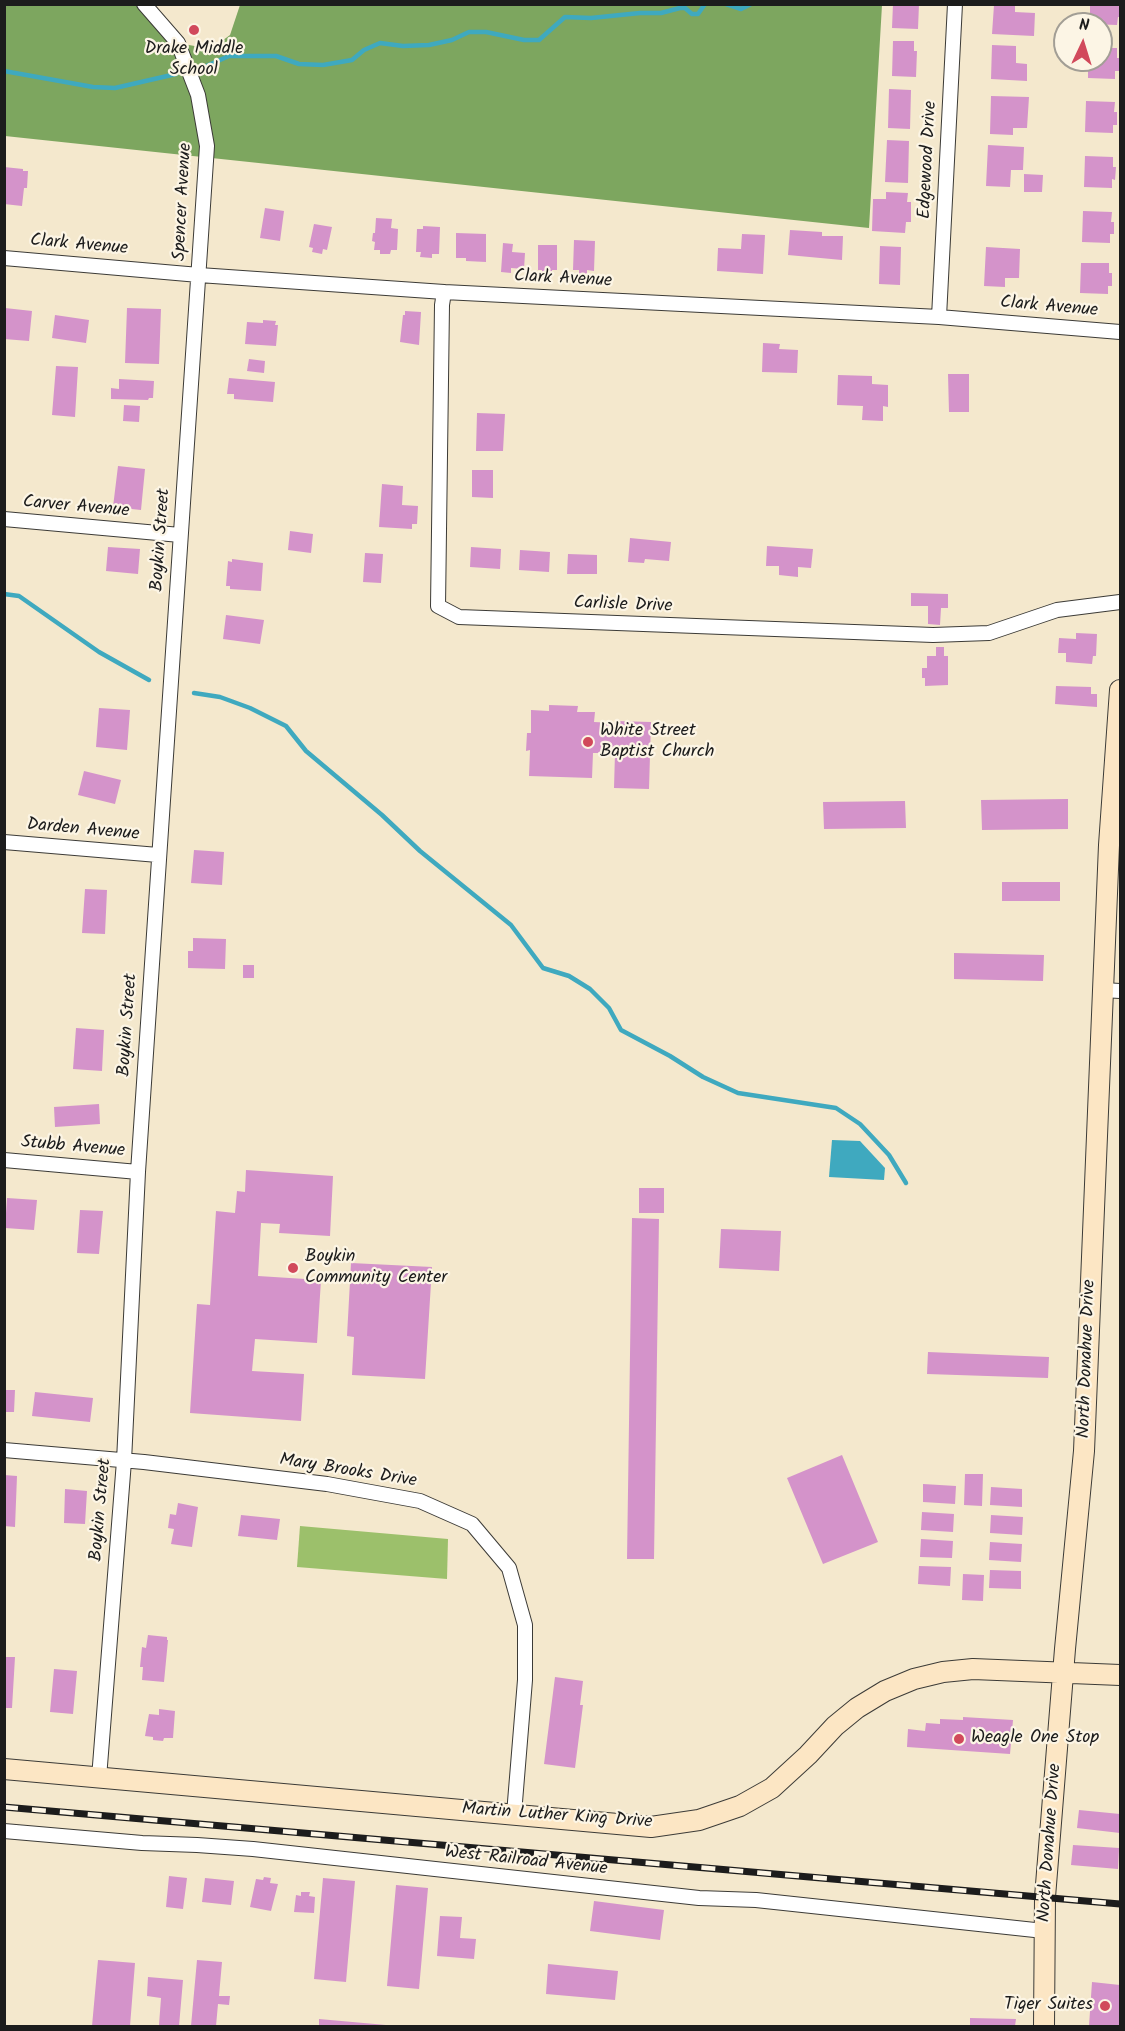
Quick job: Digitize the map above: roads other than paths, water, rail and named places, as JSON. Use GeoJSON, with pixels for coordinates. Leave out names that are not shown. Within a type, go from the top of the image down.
{"type":"FeatureCollection","features":[{"type":"Feature","properties":{"kind":"main road","name":"North Donahue Drive"},"geometry":{"type":"LineString","coordinates":[[1044,2026],[1044,1931],[1049,1838],[1084,1450],[1112,991],[1120,690]]}},
{"type":"Feature","properties":{"kind":"main road","name":"Martin Luther King Drive"},"geometry":{"type":"LineString","coordinates":[[4,1770],[651,1827],[699,1820],[740,1806],[772,1788],[835,1726],[857,1708],[885,1691],[914,1679],[943,1672],[973,1669],[1120,1675]]}},
{"type":"Feature","properties":{"kind":"street","name":"Spencer Avenue"},"geometry":{"type":"LineString","coordinates":[[144,4],[178,44],[198,94],[207,147],[199,275]]}},
{"type":"Feature","properties":{"kind":"street","name":"Edgewood Drive"},"geometry":{"type":"LineString","coordinates":[[939,317],[955,4]]}},
{"type":"Feature","properties":{"kind":"street","name":"Clark Avenue"},"geometry":{"type":"LineString","coordinates":[[4,258],[199,275],[444,292],[939,317],[1120,332]]}},
{"type":"Feature","properties":{"kind":"street","name":"Boykin Street"},"geometry":{"type":"LineString","coordinates":[[99,1778],[124,1461],[138,1172],[158,855],[199,275]]}},
{"type":"Feature","properties":{"kind":"street","name":"Carlisle Drive"},"geometry":{"type":"LineString","coordinates":[[444,292],[441,328],[438,606],[459,617],[933,635],[988,633],[1057,610],[1120,602]]}},
{"type":"Feature","properties":{"kind":"street","name":"Carver Avenue"},"geometry":{"type":"LineString","coordinates":[[4,519],[180,535]]}},
{"type":"Feature","properties":{"kind":"street","name":"Darden Avenue"},"geometry":{"type":"LineString","coordinates":[[4,842],[158,855]]}},
{"type":"Feature","properties":{"kind":"street","name":"Stubb Avenue"},"geometry":{"type":"LineString","coordinates":[[4,1160],[138,1172]]}},
{"type":"Feature","properties":{"kind":"street","name":"Mary Brooks Drive"},"geometry":{"type":"LineString","coordinates":[[4,1450],[124,1461],[347,1487],[420,1501],[472,1524],[509,1568],[525,1625],[525,1680],[514,1814]]}},
{"type":"Feature","properties":{"kind":"street","name":"West Railroad Avenue"},"geometry":{"type":"LineString","coordinates":[[4,1831],[131,1842],[253,1849],[664,1894],[756,1900],[1044,1931]]}},
{"type":"Feature","properties":{"kind":"water"},"geometry":{"type":"Polygon","coordinates":[[[832,1140],[860,1141],[885,1168],[884,1180],[829,1177],[832,1140]]]}},
{"type":"Feature","properties":{"kind":"waterway"},"geometry":{"type":"LineString","coordinates":[[202,68],[229,56],[276,56],[299,64],[323,65],[352,60],[364,50],[380,43],[403,46],[429,45],[452,40],[469,32],[486,32],[524,40],[539,40],[565,17],[591,18],[661,13],[680,8],[685,8],[692,14],[698,14],[705,4]]}},
{"type":"Feature","properties":{"kind":"waterway"},"geometry":{"type":"LineString","coordinates":[[726,4],[741,9],[751,4]]}},
{"type":"Feature","properties":{"kind":"waterway"},"geometry":{"type":"LineString","coordinates":[[4,71],[93,87],[115,88],[176,74]]}},
{"type":"Feature","properties":{"kind":"waterway"},"geometry":{"type":"LineString","coordinates":[[4,594],[19,596],[99,652],[149,680]]}},
{"type":"Feature","properties":{"kind":"waterway"},"geometry":{"type":"LineString","coordinates":[[194,693],[220,697],[250,708],[286,726],[306,751],[382,815],[420,851],[511,925],[543,968],[569,976],[590,989],[609,1008],[621,1030],[670,1056],[703,1077],[738,1093],[836,1108],[860,1124],[889,1155],[906,1183]]}},
{"type":"Feature","properties":{"kind":"railway"},"geometry":{"type":"LineString","coordinates":[[4,1807],[1120,1904]]}},
{"type":"Feature","properties":{"kind":"place","name":"Drake Middle School"},"geometry":{"type":"Point","coordinates":[194,30]}},
{"type":"Feature","properties":{"kind":"place","name":"White Street Baptist Church"},"geometry":{"type":"Point","coordinates":[588,742]}},
{"type":"Feature","properties":{"kind":"place","name":"Boykin Community Center"},"geometry":{"type":"Point","coordinates":[293,1268]}},
{"type":"Feature","properties":{"kind":"place","name":"Weagle One Stop"},"geometry":{"type":"Point","coordinates":[959,1739]}},
{"type":"Feature","properties":{"kind":"place","name":"Tiger Suites"},"geometry":{"type":"Point","coordinates":[1105,2006]}}]}
